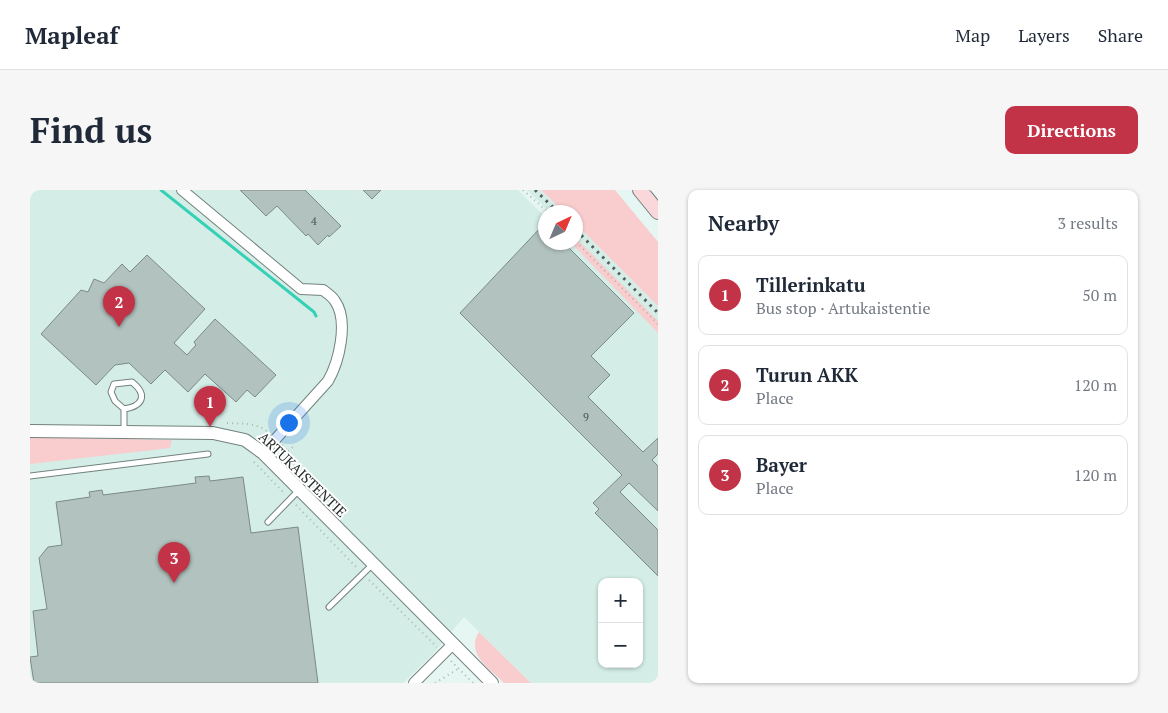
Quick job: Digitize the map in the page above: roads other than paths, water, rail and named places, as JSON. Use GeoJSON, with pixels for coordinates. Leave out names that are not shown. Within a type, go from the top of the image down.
{"type":"FeatureCollection","features":[{"type":"Feature","properties":{"kind":"main road"},"geometry":{"type":"LineString","coordinates":[[640,190],[658,212]]}},
{"type":"Feature","properties":{"kind":"street"},"geometry":{"type":"LineString","coordinates":[[182,190],[301,289],[323,290],[335,301],[338,309],[341,320],[341,341],[340,353],[334,372],[263,453]]}},
{"type":"Feature","properties":{"kind":"street","name":"ARTUKAISTENTIE"},"geometry":{"type":"LineString","coordinates":[[30,431],[213,433],[245,440],[263,453],[492,683]]}},
{"type":"Feature","properties":{"kind":"street"},"geometry":{"type":"LineString","coordinates":[[414,683],[453,644]]}},
{"type":"Feature","properties":{"kind":"lane"},"geometry":{"type":"LineString","coordinates":[[124,409],[135,407],[141,401],[142,394],[132,382],[114,384],[111,392],[115,401],[124,409],[124,432]]}},
{"type":"Feature","properties":{"kind":"lane"},"geometry":{"type":"LineString","coordinates":[[30,476],[208,454]]}},
{"type":"Feature","properties":{"kind":"lane"},"geometry":{"type":"LineString","coordinates":[[268,522],[300,490]]}},
{"type":"Feature","properties":{"kind":"lane"},"geometry":{"type":"LineString","coordinates":[[329,607],[373,564]]}},
{"type":"Feature","properties":{"kind":"waterway"},"geometry":{"type":"LineString","coordinates":[[161,190],[314,312],[316,316]]}},
{"type":"Feature","properties":{"kind":"railway"},"geometry":{"type":"LineString","coordinates":[[535,190],[551,205]]}},
{"type":"Feature","properties":{"kind":"railway"},"geometry":{"type":"LineString","coordinates":[[583,237],[658,313]]}},
{"type":"Feature","properties":{"kind":"place","name":"Turun AKK"},"geometry":{"type":"Point","coordinates":[119,327]}},
{"type":"Feature","properties":{"kind":"place","name":"Tillerinkatu"},"geometry":{"type":"Point","coordinates":[210,427]}},
{"type":"Feature","properties":{"kind":"place","name":"Bayer"},"geometry":{"type":"Point","coordinates":[174,583]}}]}
